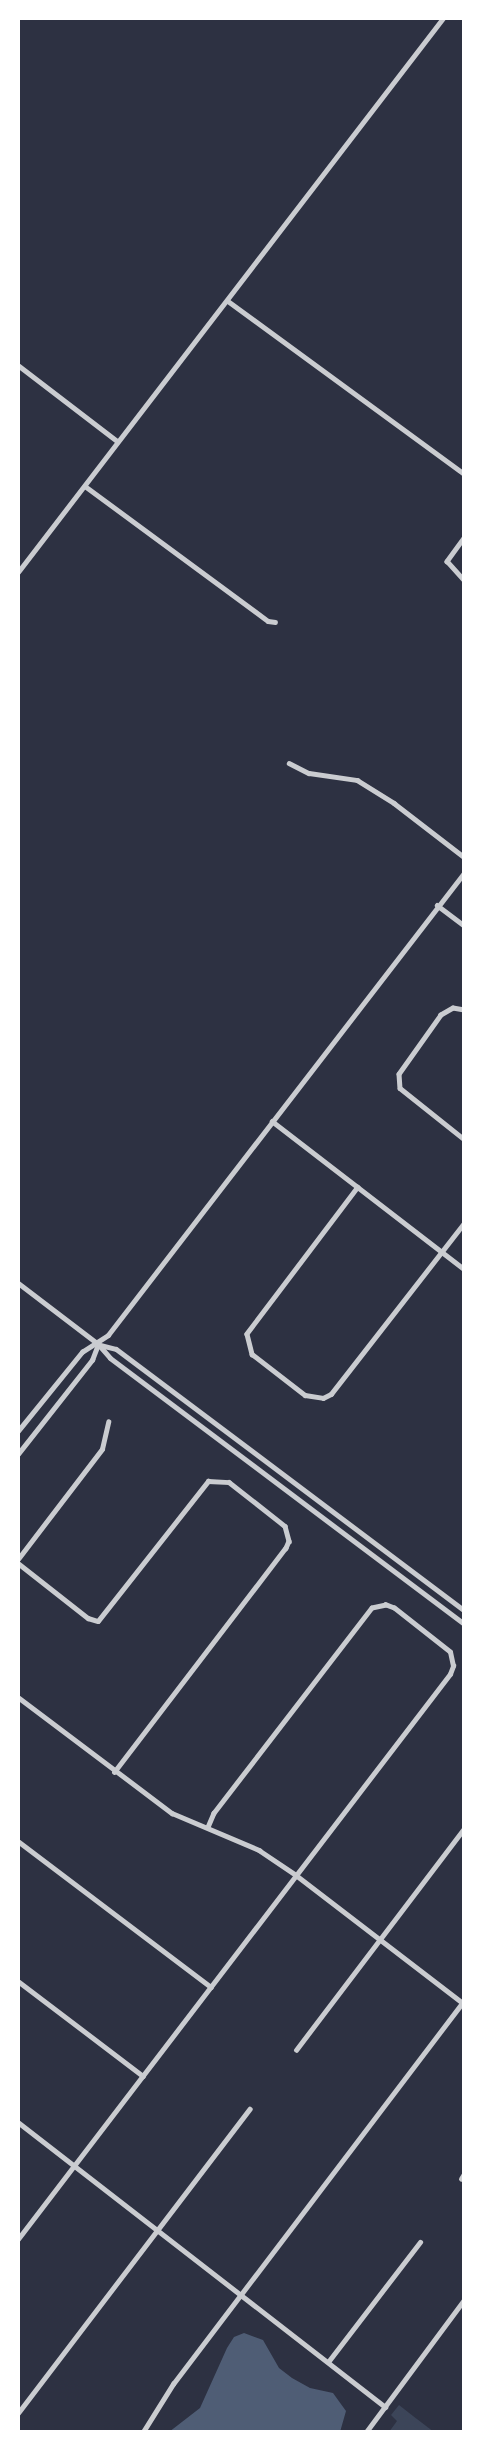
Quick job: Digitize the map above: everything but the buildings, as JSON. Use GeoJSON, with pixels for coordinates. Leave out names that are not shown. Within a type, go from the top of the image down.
{"type":"FeatureCollection","features":[{"type":"Feature","properties":{"kind":"street"},"geometry":{"type":"LineString","coordinates":[[18,572],[444,18]]}},
{"type":"Feature","properties":{"kind":"street"},"geometry":{"type":"LineString","coordinates":[[228,301],[464,474]]}},
{"type":"Feature","properties":{"kind":"street"},"geometry":{"type":"LineString","coordinates":[[18,365],[117,441]]}},
{"type":"Feature","properties":{"kind":"street"},"geometry":{"type":"LineString","coordinates":[[85,486],[267,621],[275,622]]}},
{"type":"Feature","properties":{"kind":"street"},"geometry":{"type":"LineString","coordinates":[[464,538],[447,561],[464,580]]}},
{"type":"Feature","properties":{"kind":"street"},"geometry":{"type":"LineString","coordinates":[[289,762],[309,773],[357,780],[394,802],[464,857]]}},
{"type":"Feature","properties":{"kind":"street"},"geometry":{"type":"LineString","coordinates":[[18,1454],[92,1360],[98,1344],[464,873]]}},
{"type":"Feature","properties":{"kind":"street"},"geometry":{"type":"LineString","coordinates":[[437,905],[464,925]]}},
{"type":"Feature","properties":{"kind":"street"},"geometry":{"type":"LineString","coordinates":[[464,1010],[453,1008],[441,1015],[399,1074],[400,1088],[464,1139]]}},
{"type":"Feature","properties":{"kind":"street"},"geometry":{"type":"LineString","coordinates":[[272,1121],[464,1269]]}},
{"type":"Feature","properties":{"kind":"street"},"geometry":{"type":"LineString","coordinates":[[358,1187],[247,1334],[252,1354],[305,1395],[323,1398],[331,1394],[464,1223]]}},
{"type":"Feature","properties":{"kind":"street"},"geometry":{"type":"LineString","coordinates":[[18,1283],[98,1344],[110,1358],[464,1624]]}},
{"type":"Feature","properties":{"kind":"street"},"geometry":{"type":"LineString","coordinates":[[18,1431],[81,1352],[98,1344],[117,1349],[464,1610]]}},
{"type":"Feature","properties":{"kind":"street"},"geometry":{"type":"LineString","coordinates":[[108,1422],[102,1449],[18,1561],[88,1618],[98,1621],[208,1481],[229,1482],[285,1526],[289,1541],[116,1772]]}},
{"type":"Feature","properties":{"kind":"street"},"geometry":{"type":"LineString","coordinates":[[18,2239],[453,1666],[444,1646],[394,1608],[379,1605],[367,1613],[214,1814],[208,1827]]}},
{"type":"Feature","properties":{"kind":"street"},"geometry":{"type":"LineString","coordinates":[[18,1697],[172,1813],[259,1850],[296,1875],[464,2003],[244,2295],[173,2384],[143,2432]]}},
{"type":"Feature","properties":{"kind":"street"},"geometry":{"type":"LineString","coordinates":[[296,2050],[464,1829]]}},
{"type":"Feature","properties":{"kind":"street"},"geometry":{"type":"LineString","coordinates":[[18,1841],[211,1987]]}},
{"type":"Feature","properties":{"kind":"street"},"geometry":{"type":"LineString","coordinates":[[18,1981],[143,2076]]}},
{"type":"Feature","properties":{"kind":"street"},"geometry":{"type":"LineString","coordinates":[[18,2413],[250,2109]]}},
{"type":"Feature","properties":{"kind":"street"},"geometry":{"type":"LineString","coordinates":[[18,2122],[244,2295],[385,2407]]}},
{"type":"Feature","properties":{"kind":"street"},"geometry":{"type":"LineString","coordinates":[[328,2362],[420,2242]]}},
{"type":"Feature","properties":{"kind":"street"},"geometry":{"type":"LineString","coordinates":[[366,2432],[464,2300]]}},
{"type":"Feature","properties":{"kind":"shaded area"},"geometry":{"type":"Polygon","coordinates":[[[244,2333],[263,2340],[279,2368],[292,2378],[310,2388],[333,2393],[346,2411],[340,2432],[169,2432],[200,2408],[227,2348],[234,2337],[244,2333]]]}},
{"type":"Feature","properties":{"kind":"shaded area"},"geometry":{"type":"Polygon","coordinates":[[[399,2405],[434,2432],[389,2432],[397,2421],[391,2415],[399,2405]]]}}]}
